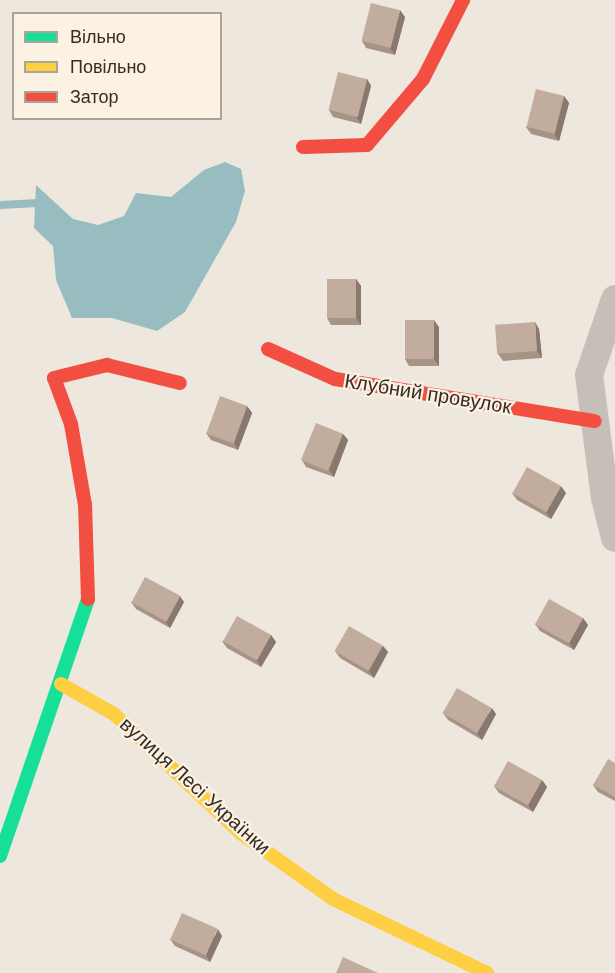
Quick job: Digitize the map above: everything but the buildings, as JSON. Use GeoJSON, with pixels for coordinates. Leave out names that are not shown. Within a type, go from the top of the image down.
{"type":"FeatureCollection","features":[{"type":"Feature","properties":{"kind":"street"},"geometry":{"type":"LineString","coordinates":[[303,147],[367,145],[423,79],[463,0]]}},
{"type":"Feature","properties":{"kind":"street"},"geometry":{"type":"LineString","coordinates":[[615,299],[589,375],[605,498],[615,538]]}},
{"type":"Feature","properties":{"kind":"street","name":"Клубний провулок"},"geometry":{"type":"LineString","coordinates":[[268,349],[335,379],[595,420]]}},
{"type":"Feature","properties":{"kind":"street"},"geometry":{"type":"LineString","coordinates":[[0,856],[88,598],[85,505],[71,424],[54,378],[106,365],[180,383]]}},
{"type":"Feature","properties":{"kind":"street","name":"вулиця Лесі Українки"},"geometry":{"type":"LineString","coordinates":[[60,684],[114,714],[242,834],[333,899],[487,973]]}},
{"type":"Feature","properties":{"kind":"water"},"geometry":{"type":"Polygon","coordinates":[[[225,162],[241,169],[245,191],[236,222],[185,312],[157,331],[112,318],[72,318],[56,280],[53,246],[34,228],[36,185],[73,219],[98,225],[124,216],[136,193],[171,197],[204,170],[225,162]]]}},
{"type":"Feature","properties":{"kind":"waterway"},"geometry":{"type":"LineString","coordinates":[[0,205],[38,203]]}},
{"type":"Feature","properties":{"kind":"traffic: fast"},"geometry":{"type":"LineString","coordinates":[[0,856],[88,599]]}},
{"type":"Feature","properties":{"kind":"traffic: slow"},"geometry":{"type":"LineString","coordinates":[[61,684],[114,714],[242,834],[333,899],[487,973]]}},
{"type":"Feature","properties":{"kind":"traffic: jam"},"geometry":{"type":"LineString","coordinates":[[303,147],[367,145],[423,79],[463,0]]}},
{"type":"Feature","properties":{"kind":"traffic: jam"},"geometry":{"type":"LineString","coordinates":[[268,349],[335,379],[595,421]]}},
{"type":"Feature","properties":{"kind":"traffic: jam"},"geometry":{"type":"LineString","coordinates":[[88,599],[85,505],[71,424],[54,378],[107,365],[180,383]]}}]}
